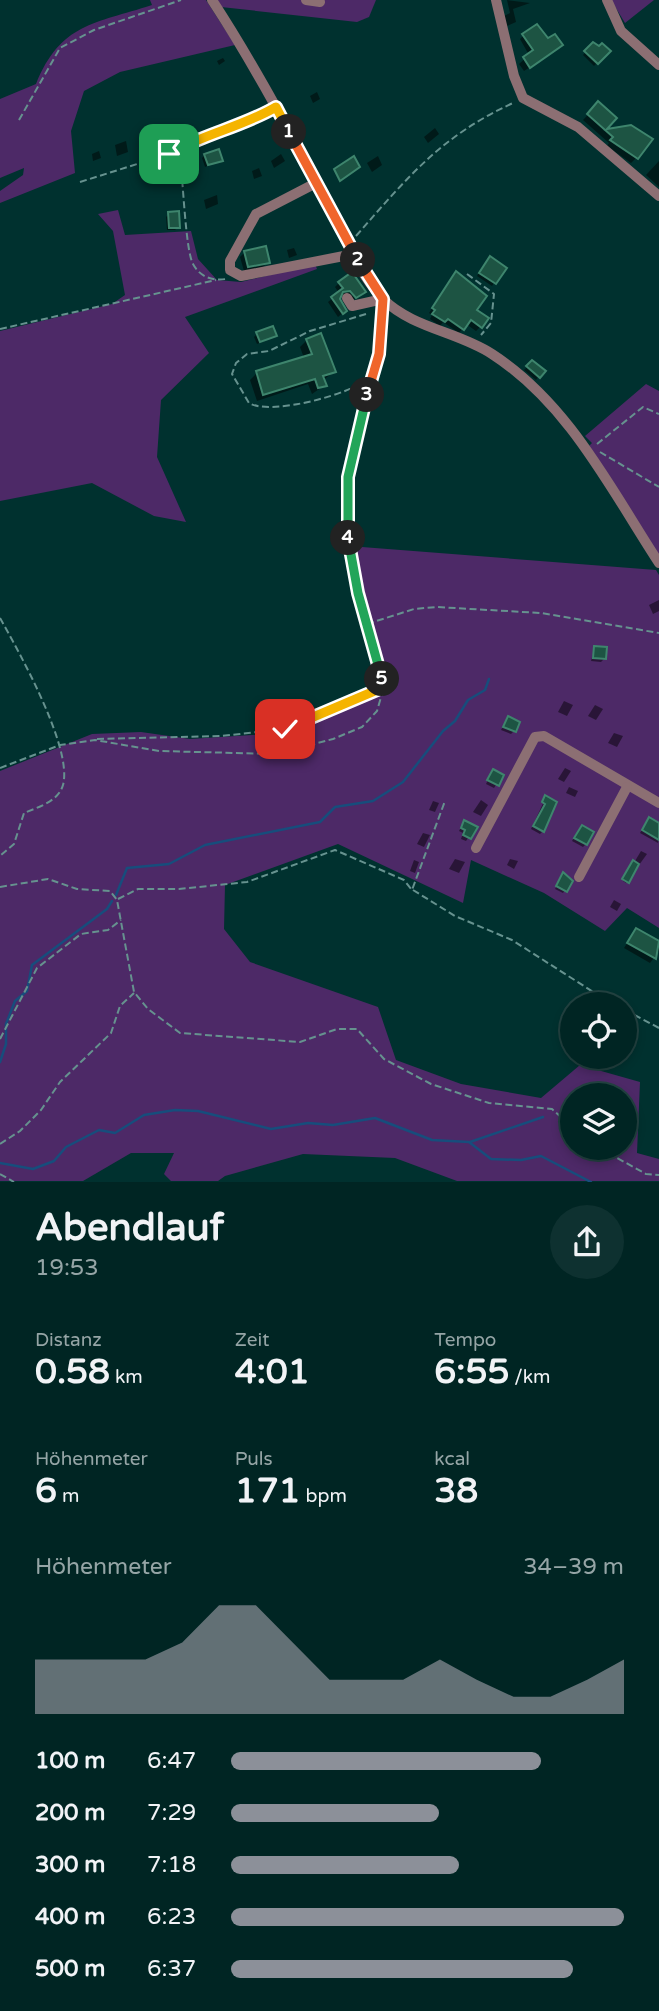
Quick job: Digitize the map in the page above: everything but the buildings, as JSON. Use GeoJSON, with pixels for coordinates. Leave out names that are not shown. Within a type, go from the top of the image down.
{"type":"FeatureCollection","features":[{"type":"Feature","properties":{"kind":"street"},"geometry":{"type":"LineString","coordinates":[[212,0],[276,107],[354,254],[383,299],[422,323],[493,354],[528,382],[556,410],[580,440],[659,563]]}},
{"type":"Feature","properties":{"kind":"street"},"geometry":{"type":"LineString","coordinates":[[306,0],[320,2]]}},
{"type":"Feature","properties":{"kind":"street"},"geometry":{"type":"LineString","coordinates":[[496,0],[514,76],[523,98],[578,127],[659,196]]}},
{"type":"Feature","properties":{"kind":"street"},"geometry":{"type":"LineString","coordinates":[[607,0],[621,31],[659,65]]}},
{"type":"Feature","properties":{"kind":"street"},"geometry":{"type":"LineString","coordinates":[[316,183],[254,215],[229,265],[231,272],[240,276],[354,254]]}},
{"type":"Feature","properties":{"kind":"street"},"geometry":{"type":"LineString","coordinates":[[346,298],[352,306],[383,299]]}},
{"type":"Feature","properties":{"kind":"street"},"geometry":{"type":"LineString","coordinates":[[476,848],[535,737],[544,736],[627,787],[659,803]]}},
{"type":"Feature","properties":{"kind":"street"},"geometry":{"type":"LineString","coordinates":[[579,877],[627,787]]}},
{"type":"Feature","properties":{"kind":"path"},"geometry":{"type":"LineString","coordinates":[[19,120],[60,48],[94,30],[181,0]]}},
{"type":"Feature","properties":{"kind":"path"},"geometry":{"type":"LineString","coordinates":[[349,244],[439,146],[473,123],[523,98]]}},
{"type":"Feature","properties":{"kind":"path"},"geometry":{"type":"LineString","coordinates":[[80,183],[239,126],[276,107]]}},
{"type":"Feature","properties":{"kind":"path"},"geometry":{"type":"LineString","coordinates":[[179,148],[191,258],[203,276],[216,280]]}},
{"type":"Feature","properties":{"kind":"path"},"geometry":{"type":"LineString","coordinates":[[467,274],[494,294],[491,323],[474,345]]}},
{"type":"Feature","properties":{"kind":"path"},"geometry":{"type":"LineString","coordinates":[[0,330],[240,276]]}},
{"type":"Feature","properties":{"kind":"path"},"geometry":{"type":"LineString","coordinates":[[95,740],[159,751],[276,754],[333,739],[362,727],[377,711],[384,687],[366,625],[349,546],[347,492],[351,460],[374,373],[380,348],[382,307],[310,331],[269,351],[251,353],[238,360],[232,370],[235,382],[245,398],[253,405],[264,408],[345,391],[364,383],[374,373]]}},
{"type":"Feature","properties":{"kind":"path"},"geometry":{"type":"LineString","coordinates":[[659,414],[643,407],[595,446],[606,456],[659,487]]}},
{"type":"Feature","properties":{"kind":"path"},"geometry":{"type":"LineString","coordinates":[[366,625],[427,607],[531,612],[601,621],[659,633]]}},
{"type":"Feature","properties":{"kind":"path"},"geometry":{"type":"LineString","coordinates":[[0,618],[29,672],[60,745],[63,785],[53,800],[24,813],[14,844],[0,856]]}},
{"type":"Feature","properties":{"kind":"path"},"geometry":{"type":"LineString","coordinates":[[0,768],[60,745],[95,740],[220,736],[285,729],[384,687]]}},
{"type":"Feature","properties":{"kind":"path"},"geometry":{"type":"LineString","coordinates":[[412,890],[445,801]]}},
{"type":"Feature","properties":{"kind":"path"},"geometry":{"type":"LineString","coordinates":[[117,900],[138,889],[179,889],[247,882],[335,850],[404,880],[412,890],[455,916],[512,940],[593,992]]}},
{"type":"Feature","properties":{"kind":"path"},"geometry":{"type":"LineString","coordinates":[[0,887],[32,879],[48,879],[77,889],[110,891],[117,900],[122,919],[134,992],[148,1009],[180,1033],[300,1042],[337,1029],[356,1029],[384,1059],[431,1084],[489,1103],[552,1109],[560,1116]]}},
{"type":"Feature","properties":{"kind":"path"},"geometry":{"type":"LineString","coordinates":[[0,1039],[17,1004],[29,988],[37,968],[81,934],[108,930],[122,919]]}},
{"type":"Feature","properties":{"kind":"path"},"geometry":{"type":"LineString","coordinates":[[0,1144],[20,1131],[41,1110],[60,1082],[83,1063],[111,1033],[120,1006],[134,992]]}},
{"type":"Feature","properties":{"kind":"path"},"geometry":{"type":"LineString","coordinates":[[637,1016],[659,1028]]}},
{"type":"Feature","properties":{"kind":"path"},"geometry":{"type":"LineString","coordinates":[[621,1160],[646,1174],[659,1175]]}},
{"type":"Feature","properties":{"kind":"path"},"geometry":{"type":"LineString","coordinates":[[0,1174],[14,1181]]}},
{"type":"Feature","properties":{"kind":"shaded area"},"geometry":{"type":"Polygon","coordinates":[[[150,0],[206,0],[235,45],[120,72],[84,91],[71,131],[75,173],[0,203],[0,191],[23,175],[24,168],[0,178],[0,99],[36,84],[46,64],[68,37],[96,22],[152,5],[150,0]]]}},
{"type":"Feature","properties":{"kind":"shaded area"},"geometry":{"type":"Polygon","coordinates":[[[216,0],[376,0],[369,17],[357,22],[221,7],[216,0]]]}},
{"type":"Feature","properties":{"kind":"shaded area"},"geometry":{"type":"Polygon","coordinates":[[[611,0],[654,0],[625,23],[611,0]]]}},
{"type":"Feature","properties":{"kind":"shaded area"},"geometry":{"type":"Polygon","coordinates":[[[118,210],[125,235],[191,231],[198,259],[217,280],[241,282],[315,264],[317,269],[185,317],[209,353],[161,400],[157,457],[186,522],[154,516],[92,483],[0,501],[0,331],[112,304],[125,295],[113,231],[98,214],[118,210]]]}},
{"type":"Feature","properties":{"kind":"shaded area"},"geometry":{"type":"Polygon","coordinates":[[[646,384],[659,391],[659,558],[588,447],[592,443],[585,436],[646,384]]]}},
{"type":"Feature","properties":{"kind":"shaded area"},"geometry":{"type":"Polygon","coordinates":[[[349,546],[656,570],[659,575],[659,928],[627,908],[605,931],[544,893],[471,860],[463,903],[338,844],[225,885],[224,929],[250,962],[378,1007],[396,1060],[461,1084],[541,1098],[575,1069],[594,1069],[640,1082],[637,1153],[659,1159],[659,1181],[457,1181],[395,1158],[303,1154],[225,1176],[218,1181],[171,1181],[164,1174],[174,1153],[131,1153],[83,1181],[0,1181],[0,771],[92,734],[141,732],[190,739],[285,733],[364,700],[384,686],[358,593],[349,546]]]}},
{"type":"Feature","properties":{"kind":"waterway"},"geometry":{"type":"LineString","coordinates":[[116,895],[127,868],[169,864],[205,845],[320,822],[335,807],[373,801],[403,782],[443,731],[455,721],[468,700],[485,690],[489,679]]}},
{"type":"Feature","properties":{"kind":"waterway"},"geometry":{"type":"LineString","coordinates":[[0,1062],[6,1044],[6,1024],[15,1001],[27,991],[32,965],[107,909],[112,901]]}},
{"type":"Feature","properties":{"kind":"waterway"},"geometry":{"type":"LineString","coordinates":[[0,1163],[33,1169],[54,1161],[66,1147],[99,1130],[115,1133],[144,1115],[175,1110],[198,1111],[271,1129],[308,1123],[333,1125],[375,1118],[432,1140],[469,1142],[491,1159],[521,1160],[541,1156],[591,1182]]}},
{"type":"Feature","properties":{"kind":"waterway"},"geometry":{"type":"LineString","coordinates":[[470,1142],[543,1117]]}},
{"type":"Feature","properties":{"kind":"route"},"geometry":{"type":"LineString","coordinates":[[169,154],[182,145],[239,126],[276,107],[354,254],[383,299],[379,354],[351,460],[346,504],[353,572],[384,687],[285,729]]}}]}
